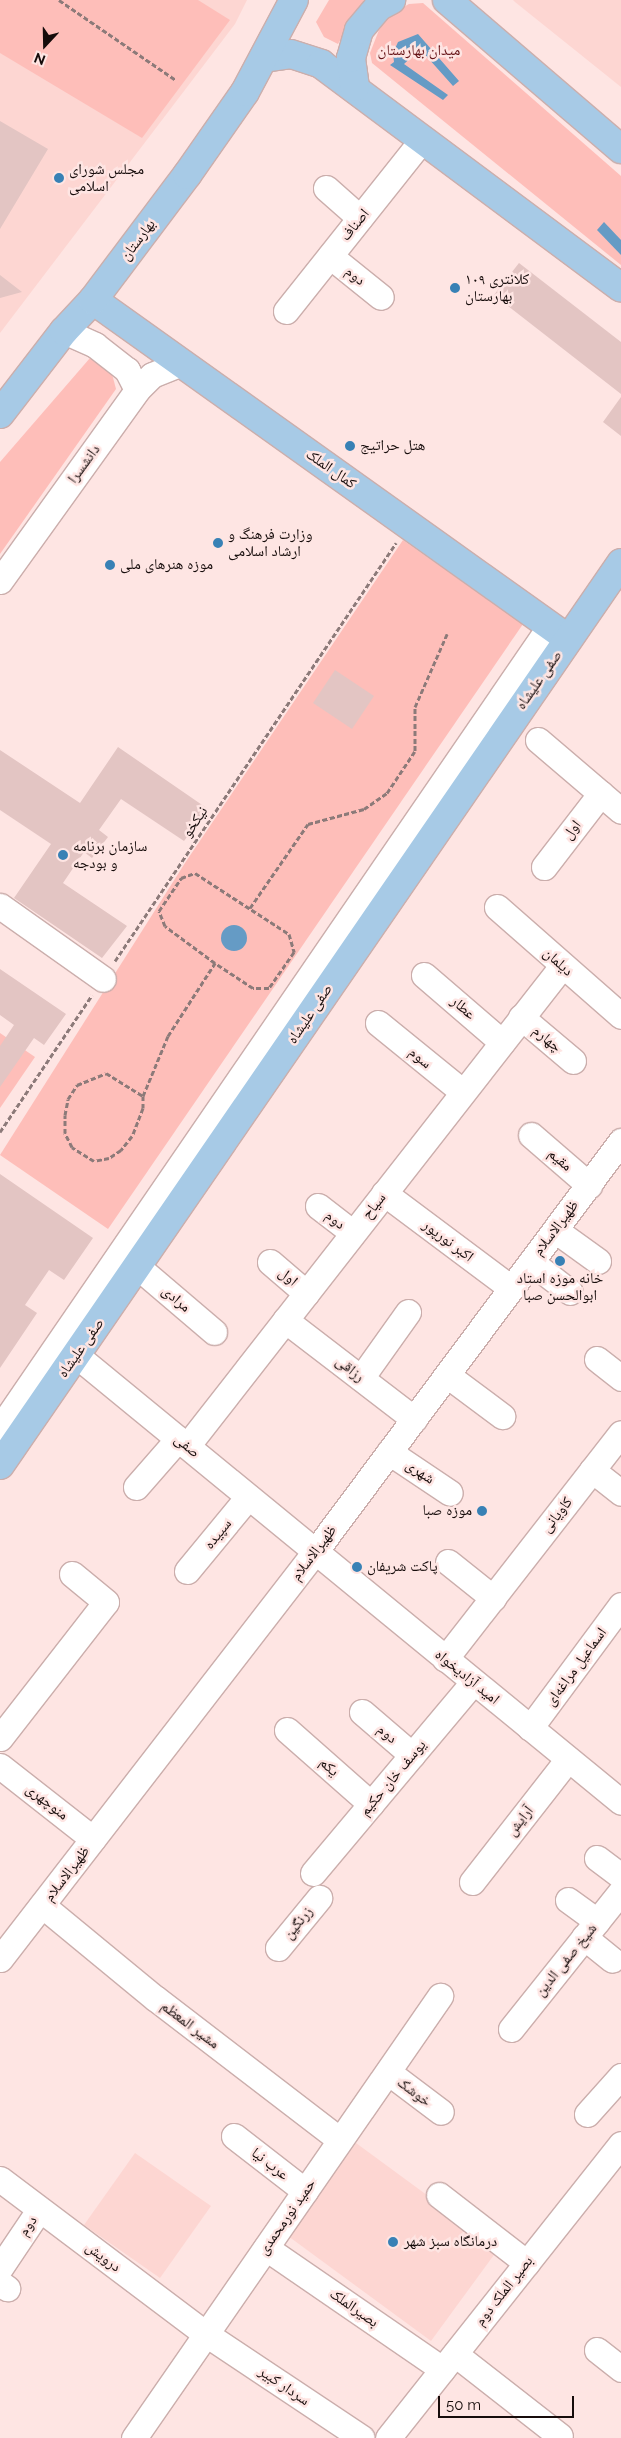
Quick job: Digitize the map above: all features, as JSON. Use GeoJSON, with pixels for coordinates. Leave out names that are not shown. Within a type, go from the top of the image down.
{"type":"FeatureCollection","features":[{"type":"Feature","properties":{"kind":"main road","name":"بهارستان"},"geometry":{"type":"LineString","coordinates":[[0,414],[64,331],[93,300],[245,92],[294,0]]}},
{"type":"Feature","properties":{"kind":"main road"},"geometry":{"type":"LineString","coordinates":[[355,87],[351,58],[359,30],[378,7],[391,0]]}},
{"type":"Feature","properties":{"kind":"main road"},"geometry":{"type":"LineString","coordinates":[[446,0],[621,149]]}},
{"type":"Feature","properties":{"kind":"main road"},"geometry":{"type":"LineString","coordinates":[[264,58],[291,54],[321,64],[355,87],[621,288]]}},
{"type":"Feature","properties":{"kind":"main road","name":"کمال الملک"},"geometry":{"type":"LineString","coordinates":[[93,300],[559,632]]}},
{"type":"Feature","properties":{"kind":"main road","name":"صفی علیشاه"},"geometry":{"type":"LineString","coordinates":[[0,1465],[67,1348],[138,1267],[559,632],[621,563]]}},
{"type":"Feature","properties":{"kind":"street","name":"اصناف"},"geometry":{"type":"LineString","coordinates":[[286,310],[424,139]]}},
{"type":"Feature","properties":{"kind":"street"},"geometry":{"type":"LineString","coordinates":[[326,188],[360,218]]}},
{"type":"Feature","properties":{"kind":"street","name":"دوم"},"geometry":{"type":"LineString","coordinates":[[330,256],[381,296]]}},
{"type":"Feature","properties":{"kind":"street"},"geometry":{"type":"LineString","coordinates":[[64,331],[95,345],[127,370],[137,390]]}},
{"type":"Feature","properties":{"kind":"street","name":"دانشسرا"},"geometry":{"type":"LineString","coordinates":[[0,580],[137,390],[152,375],[180,363]]}},
{"type":"Feature","properties":{"kind":"street","name":"صفی علیشاه"},"geometry":{"type":"LineString","coordinates":[[0,1428],[67,1348],[559,632]]}},
{"type":"Feature","properties":{"kind":"street"},"geometry":{"type":"LineString","coordinates":[[538,740],[621,811]]}},
{"type":"Feature","properties":{"kind":"street","name":"اول"},"geometry":{"type":"LineString","coordinates":[[544,867],[601,794]]}},
{"type":"Feature","properties":{"kind":"street"},"geometry":{"type":"LineString","coordinates":[[0,906],[103,979]]}},
{"type":"Feature","properties":{"kind":"street","name":"دیلمان"},"geometry":{"type":"LineString","coordinates":[[497,907],[621,1016]]}},
{"type":"Feature","properties":{"kind":"street","name":"سیاح"},"geometry":{"type":"LineString","coordinates":[[136,1487],[182,1442],[285,1320],[562,966]]}},
{"type":"Feature","properties":{"kind":"street","name":"عطار"},"geometry":{"type":"LineString","coordinates":[[424,975],[502,1042]]}},
{"type":"Feature","properties":{"kind":"street","name":"چهارم"},"geometry":{"type":"LineString","coordinates":[[521,1017],[573,1061]]}},
{"type":"Feature","properties":{"kind":"street","name":"سوم"},"geometry":{"type":"LineString","coordinates":[[378,1023],[463,1092]]}},
{"type":"Feature","properties":{"kind":"street","name":"مقیم"},"geometry":{"type":"LineString","coordinates":[[531,1134],[589,1184]]}},
{"type":"Feature","properties":{"kind":"street","name":"ظهیرالاسلام"},"geometry":{"type":"LineString","coordinates":[[0,1959],[314,1553],[589,1184],[613,1168],[621,1141]]}},
{"type":"Feature","properties":{"kind":"street","name":"اکبر نورپور"},"geometry":{"type":"LineString","coordinates":[[384,1193],[511,1288]]}},
{"type":"Feature","properties":{"kind":"street","name":"دوم"},"geometry":{"type":"LineString","coordinates":[[318,1206],[353,1233]]}},
{"type":"Feature","properties":{"kind":"street"},"geometry":{"type":"LineString","coordinates":[[555,1230],[598,1261]]}},
{"type":"Feature","properties":{"kind":"street","name":"اول"},"geometry":{"type":"LineString","coordinates":[[270,1262],[306,1292]]}},
{"type":"Feature","properties":{"kind":"street"},"geometry":{"type":"LineString","coordinates":[[531,1262],[570,1292]]}},
{"type":"Feature","properties":{"kind":"street","name":"مرادی"},"geometry":{"type":"LineString","coordinates":[[138,1267],[214,1332]]}},
{"type":"Feature","properties":{"kind":"street"},"geometry":{"type":"LineString","coordinates":[[360,1378],[408,1312]]}},
{"type":"Feature","properties":{"kind":"street","name":"رزاقی"},"geometry":{"type":"LineString","coordinates":[[285,1320],[414,1419]]}},
{"type":"Feature","properties":{"kind":"street","name":"صفی"},"geometry":{"type":"LineString","coordinates":[[67,1348],[314,1553]]}},
{"type":"Feature","properties":{"kind":"street"},"geometry":{"type":"LineString","coordinates":[[597,1359],[621,1378]]}},
{"type":"Feature","properties":{"kind":"street"},"geometry":{"type":"LineString","coordinates":[[447,1375],[502,1416]]}},
{"type":"Feature","properties":{"kind":"street","name":"کاویانی"},"geometry":{"type":"LineString","coordinates":[[445,1659],[592,1470],[618,1445]]}},
{"type":"Feature","properties":{"kind":"street","name":"شهری"},"geometry":{"type":"LineString","coordinates":[[389,1452],[450,1493]]}},
{"type":"Feature","properties":{"kind":"street"},"geometry":{"type":"LineString","coordinates":[[592,1470],[621,1493]]}},
{"type":"Feature","properties":{"kind":"street","name":"سپیده"},"geometry":{"type":"LineString","coordinates":[[188,1571],[248,1497]]}},
{"type":"Feature","properties":{"kind":"street","name":"امید آزادیخواه"},"geometry":{"type":"LineString","coordinates":[[314,1553],[621,1802]]}},
{"type":"Feature","properties":{"kind":"street"},"geometry":{"type":"LineString","coordinates":[[448,1562],[493,1598]]}},
{"type":"Feature","properties":{"kind":"street"},"geometry":{"type":"LineString","coordinates":[[0,1738],[106,1602],[72,1574]]}},
{"type":"Feature","properties":{"kind":"street","name":"اسماعیل مراغه‌ای"},"geometry":{"type":"LineString","coordinates":[[530,1728],[621,1605]]}},
{"type":"Feature","properties":{"kind":"street","name":"یوسف خان حکیم"},"geometry":{"type":"LineString","coordinates":[[313,1873],[473,1682]]}},
{"type":"Feature","properties":{"kind":"street","name":"دوم"},"geometry":{"type":"LineString","coordinates":[[362,1712],[412,1755]]}},
{"type":"Feature","properties":{"kind":"street","name":"یکم"},"geometry":{"type":"LineString","coordinates":[[287,1730],[371,1804]]}},
{"type":"Feature","properties":{"kind":"street","name":"آرایش"},"geometry":{"type":"LineString","coordinates":[[472,1882],[568,1759]]}},
{"type":"Feature","properties":{"kind":"street","name":"منوچهری"},"geometry":{"type":"LineString","coordinates":[[0,1766],[93,1839]]}},
{"type":"Feature","properties":{"kind":"street"},"geometry":{"type":"LineString","coordinates":[[597,1858],[621,1876]]}},
{"type":"Feature","properties":{"kind":"street","name":"شیخ صفی الدین"},"geometry":{"type":"LineString","coordinates":[[511,2029],[621,1891]]}},
{"type":"Feature","properties":{"kind":"street","name":"زرنگین"},"geometry":{"type":"LineString","coordinates":[[278,1948],[318,1898]]}},
{"type":"Feature","properties":{"kind":"street"},"geometry":{"type":"LineString","coordinates":[[568,1900],[612,1960]]}},
{"type":"Feature","properties":{"kind":"street","name":"مشیر المعظم"},"geometry":{"type":"LineString","coordinates":[[42,1905],[155,1998],[340,2140]]}},
{"type":"Feature","properties":{"kind":"street","name":"حمید نورمحمدی"},"geometry":{"type":"LineString","coordinates":[[134,2438],[440,1996]]}},
{"type":"Feature","properties":{"kind":"street","name":"خوشک"},"geometry":{"type":"LineString","coordinates":[[388,2072],[441,2112]]}},
{"type":"Feature","properties":{"kind":"street"},"geometry":{"type":"LineString","coordinates":[[587,2114],[621,2076]]}},
{"type":"Feature","properties":{"kind":"street","name":"عرب نیا"},"geometry":{"type":"LineString","coordinates":[[234,2136],[305,2191]]}},
{"type":"Feature","properties":{"kind":"street","name":"بصیر الملک دوم"},"geometry":{"type":"LineString","coordinates":[[388,2438],[621,2144]]}},
{"type":"Feature","properties":{"kind":"street","name":"درویش"},"geometry":{"type":"LineString","coordinates":[[0,2178],[39,2210],[206,2334]]}},
{"type":"Feature","properties":{"kind":"street"},"geometry":{"type":"LineString","coordinates":[[439,2196],[527,2262]]}},
{"type":"Feature","properties":{"kind":"street","name":"دوم"},"geometry":{"type":"LineString","coordinates":[[2,2280],[39,2210]]}},
{"type":"Feature","properties":{"kind":"street","name":"بصیرالملک"},"geometry":{"type":"LineString","coordinates":[[266,2248],[448,2362],[560,2436]]}},
{"type":"Feature","properties":{"kind":"street","name":"سردار کبیر"},"geometry":{"type":"LineString","coordinates":[[206,2334],[331,2429],[362,2438]]}},
{"type":"Feature","properties":{"kind":"street"},"geometry":{"type":"LineString","coordinates":[[597,2350],[621,2369]]}},
{"type":"Feature","properties":{"kind":"path"},"geometry":{"type":"LineString","coordinates":[[59,0],[176,80]]}},
{"type":"Feature","properties":{"kind":"path","name":"نیکخو"},"geometry":{"type":"LineString","coordinates":[[0,1132],[409,525]]}},
{"type":"Feature","properties":{"kind":"path"},"geometry":{"type":"LineString","coordinates":[[250,908],[308,824],[364,808],[387,793],[415,751],[415,707],[447,634]]}},
{"type":"Feature","properties":{"kind":"path"},"geometry":{"type":"LineString","coordinates":[[195,873],[289,934],[294,952],[269,988],[253,988],[215,963],[164,926],[159,911],[181,878],[195,873]]}},
{"type":"Feature","properties":{"kind":"path"},"geometry":{"type":"LineString","coordinates":[[143,1096],[106,1073],[77,1085],[68,1098],[66,1115],[65,1133],[72,1147],[94,1161],[109,1158],[121,1150],[138,1121],[143,1096],[168,1036],[215,963]]}},
{"type":"Feature","properties":{"kind":"shaded area","name":"مجلس شورای اسلامی"},"geometry":{"type":"Polygon","coordinates":[[[0,0],[247,0],[235,24],[0,333],[0,0]]]}},
{"type":"Feature","properties":{"kind":"shaded area"},"geometry":{"type":"Polygon","coordinates":[[[513,0],[621,0],[621,87],[515,2],[513,0]]]}},
{"type":"Feature","properties":{"kind":"shaded area","name":"درمانگاه سبز شهر"},"geometry":{"type":"Polygon","coordinates":[[[356,2143],[499,2248],[431,2341],[288,2236],[356,2143]]]}},
{"type":"Feature","properties":{"kind":"shaded area"},"geometry":{"type":"Polygon","coordinates":[[[135,2153],[211,2206],[160,2278],[84,2225],[135,2153]]]}},
{"type":"Feature","properties":{"kind":"green space"},"geometry":{"type":"Polygon","coordinates":[[[0,0],[198,0],[230,20],[142,138],[0,53],[0,0]]]}},
{"type":"Feature","properties":{"kind":"green space"},"geometry":{"type":"Polygon","coordinates":[[[329,0],[364,0],[338,44],[324,37],[316,22],[329,0]]]}},
{"type":"Feature","properties":{"kind":"green space","name":"میدان بهارستان"},"geometry":{"type":"Polygon","coordinates":[[[423,3],[621,176],[621,265],[372,63],[370,53],[379,30],[391,14],[409,4],[423,3]]]}},
{"type":"Feature","properties":{"kind":"green space"},"geometry":{"type":"Polygon","coordinates":[[[90,358],[111,370],[116,389],[0,554],[0,462],[90,358]]]}},
{"type":"Feature","properties":{"kind":"green space"},"geometry":{"type":"Polygon","coordinates":[[[403,540],[523,624],[108,1229],[0,1155],[185,863],[403,540]]]}},
{"type":"Feature","properties":{"kind":"green space"},"geometry":{"type":"Polygon","coordinates":[[[0,1033],[35,1057],[0,1108],[0,1033]]]}},
{"type":"Feature","properties":{"kind":"water"},"geometry":{"type":"Polygon","coordinates":[[[418,34],[459,81],[453,86],[420,49],[404,64],[448,95],[443,100],[390,65],[394,62],[393,53],[398,42],[418,34]]]}},
{"type":"Feature","properties":{"kind":"water"},"geometry":{"type":"Polygon","coordinates":[[[604,222],[621,240],[621,255],[597,230],[604,222]]]}},
{"type":"Feature","properties":{"kind":"water"},"geometry":{"type":"Polygon","coordinates":[[[234,925],[243,929],[247,938],[243,947],[234,951],[225,947],[221,938],[225,929],[234,925]]]}},
{"type":"Feature","properties":{"kind":"building"},"geometry":{"type":"Polygon","coordinates":[[[0,121],[48,149],[0,229],[0,121]]]}},
{"type":"Feature","properties":{"kind":"building"},"geometry":{"type":"Polygon","coordinates":[[[519,263],[621,342],[621,394],[494,295],[519,263]]]}},
{"type":"Feature","properties":{"kind":"building"},"geometry":{"type":"Polygon","coordinates":[[[0,275],[22,292],[0,298],[0,275]]]}},
{"type":"Feature","properties":{"kind":"building"},"geometry":{"type":"Polygon","coordinates":[[[621,397],[621,436],[603,422],[621,397]]]}},
{"type":"Feature","properties":{"kind":"building"},"geometry":{"type":"Polygon","coordinates":[[[335,670],[374,696],[352,729],[313,703],[335,670]]]}},
{"type":"Feature","properties":{"kind":"building","name":"سازمان برنامه و بودجه"},"geometry":{"type":"Polygon","coordinates":[[[118,747],[208,809],[184,841],[121,799],[99,830],[108,837],[92,858],[84,852],[63,883],[127,926],[102,958],[14,898],[51,844],[0,810],[0,750],[80,803],[118,747]]]}},
{"type":"Feature","properties":{"kind":"building"},"geometry":{"type":"Polygon","coordinates":[[[0,969],[66,1014],[44,1045],[34,1038],[0,1087],[0,1046],[14,1025],[0,1015],[0,969]]]}},
{"type":"Feature","properties":{"kind":"building"},"geometry":{"type":"Polygon","coordinates":[[[0,1174],[93,1238],[64,1280],[49,1270],[25,1305],[37,1313],[0,1368],[0,1174]]]}},
{"type":"Feature","properties":{"kind":"place","name":"مجلس شورای اسلامی"},"geometry":{"type":"Point","coordinates":[59,178]}},
{"type":"Feature","properties":{"kind":"place","name":"کلانتری ۱۰۹ بهارستان"},"geometry":{"type":"Point","coordinates":[455,288]}},
{"type":"Feature","properties":{"kind":"place","name":"هتل حراتیج"},"geometry":{"type":"Point","coordinates":[350,446]}},
{"type":"Feature","properties":{"kind":"place","name":"وزارت فرهنگ و ارشاد اسلامی"},"geometry":{"type":"Point","coordinates":[218,543]}},
{"type":"Feature","properties":{"kind":"place","name":"موزه هنرهای ملی"},"geometry":{"type":"Point","coordinates":[110,565]}},
{"type":"Feature","properties":{"kind":"place","name":"سازمان برنامه و بودجه"},"geometry":{"type":"Point","coordinates":[63,855]}},
{"type":"Feature","properties":{"kind":"place","name":"خانه موزه استاد ابوالحسن صبا"},"geometry":{"type":"Point","coordinates":[560,1261]}},
{"type":"Feature","properties":{"kind":"place","name":"موزه صبا"},"geometry":{"type":"Point","coordinates":[482,1511]}},
{"type":"Feature","properties":{"kind":"place","name":"پاکت شریفان"},"geometry":{"type":"Point","coordinates":[357,1567]}},
{"type":"Feature","properties":{"kind":"place","name":"درمانگاه سبز شهر"},"geometry":{"type":"Point","coordinates":[393,2242]}}]}
